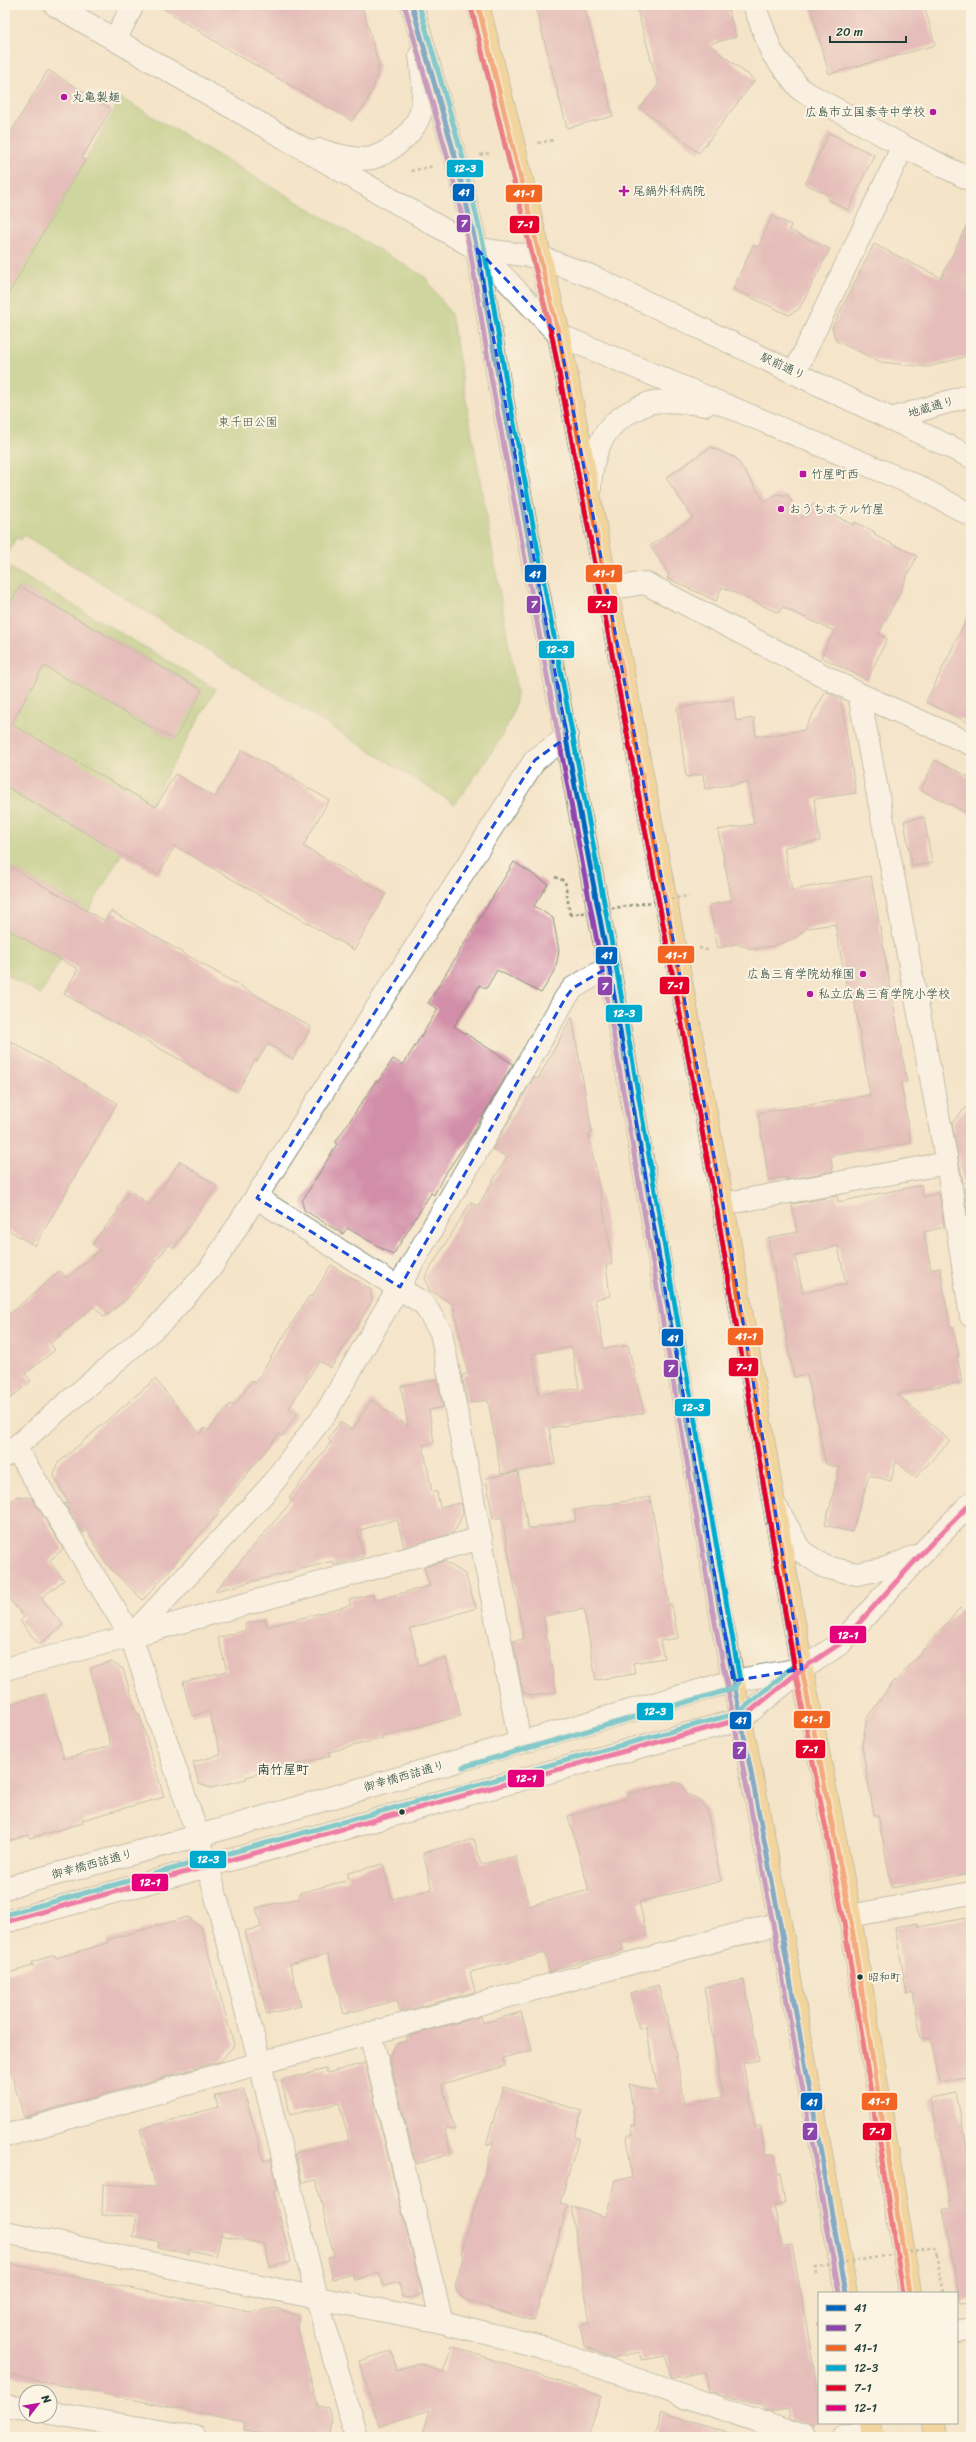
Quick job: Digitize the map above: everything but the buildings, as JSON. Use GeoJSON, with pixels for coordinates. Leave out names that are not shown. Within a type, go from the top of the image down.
{"type":"FeatureCollection","features":[{"type":"Feature","properties":{"kind":"highway"},"geometry":{"type":"LineString","coordinates":[[478,5],[559,335],[607,589],[723,1204],[802,1669],[850,1916],[910,2292]]}},
{"type":"Feature","properties":{"kind":"highway"},"geometry":{"type":"LineString","coordinates":[[414,12],[456,160],[477,249],[499,382],[567,737],[609,967],[733,1681],[780,1923],[846,2292]]}},
{"type":"Feature","properties":{"kind":"highway"},"geometry":{"type":"LineString","coordinates":[[934,2424],[936,2437]]}},
{"type":"Feature","properties":{"kind":"street"},"geometry":{"type":"LineString","coordinates":[[55,5],[477,249],[559,335],[914,486],[971,515]]}},
{"type":"Feature","properties":{"kind":"street"},"geometry":{"type":"LineString","coordinates":[[115,40],[133,5]]}},
{"type":"Feature","properties":{"kind":"street"},"geometry":{"type":"LineString","coordinates":[[754,5],[772,53],[801,90],[903,146],[971,180]]}},
{"type":"Feature","properties":{"kind":"street"},"geometry":{"type":"LineString","coordinates":[[283,137],[319,150],[347,157],[371,158],[399,144],[419,119],[424,90],[414,12]]}},
{"type":"Feature","properties":{"kind":"street"},"geometry":{"type":"LineString","coordinates":[[795,372],[903,146]]}},
{"type":"Feature","properties":{"kind":"street","name":"駅前通り"},"geometry":{"type":"LineString","coordinates":[[477,249],[540,257],[593,277],[795,372],[971,458]]}},
{"type":"Feature","properties":{"kind":"street","name":"地蔵通り"},"geometry":{"type":"LineString","coordinates":[[890,419],[971,395]]}},
{"type":"Feature","properties":{"kind":"street"},"geometry":{"type":"LineString","coordinates":[[590,502],[591,466],[602,437],[623,414],[652,402],[681,401],[734,410]]}},
{"type":"Feature","properties":{"kind":"street"},"geometry":{"type":"LineString","coordinates":[[607,589],[645,583],[859,694],[971,744]]}},
{"type":"Feature","properties":{"kind":"street"},"geometry":{"type":"LineString","coordinates":[[859,694],[947,1163],[971,1316]]}},
{"type":"Feature","properties":{"kind":"street"},"geometry":{"type":"LineString","coordinates":[[356,2437],[317,2298],[260,2063],[208,1866],[132,1636],[10,1451],[164,1320],[210,1269],[257,1198],[535,760],[567,737]]}},
{"type":"Feature","properties":{"kind":"street"},"geometry":{"type":"LineString","coordinates":[[132,1636],[268,1489],[327,1411],[400,1287],[566,997],[573,988],[609,967]]}},
{"type":"Feature","properties":{"kind":"street"},"geometry":{"type":"LineString","coordinates":[[723,1204],[947,1163]]}},
{"type":"Feature","properties":{"kind":"street"},"geometry":{"type":"LineString","coordinates":[[257,1198],[400,1287],[424,1304],[441,1332],[520,1743]]}},
{"type":"Feature","properties":{"kind":"street"},"geometry":{"type":"LineString","coordinates":[[774,1499],[786,1526],[801,1551],[824,1567],[857,1574],[887,1568],[923,1552]]}},
{"type":"Feature","properties":{"kind":"street"},"geometry":{"type":"LineString","coordinates":[[5,1922],[741,1719],[802,1669],[841,1644],[923,1552],[971,1503]]}},
{"type":"Feature","properties":{"kind":"street"},"geometry":{"type":"LineString","coordinates":[[5,1669],[132,1636],[481,1538]]}},
{"type":"Feature","properties":{"kind":"street","name":"御幸橋西詰通り"},"geometry":{"type":"LineString","coordinates":[[5,1888],[198,1835],[733,1681],[802,1669]]}},
{"type":"Feature","properties":{"kind":"street"},"geometry":{"type":"LineString","coordinates":[[850,1916],[971,1893]]}},
{"type":"Feature","properties":{"kind":"street"},"geometry":{"type":"LineString","coordinates":[[5,2136],[260,2063],[780,1923]]}},
{"type":"Feature","properties":{"kind":"street"},"geometry":{"type":"LineString","coordinates":[[370,2033],[442,2322]]}},
{"type":"Feature","properties":{"kind":"street"},"geometry":{"type":"LineString","coordinates":[[5,2232],[317,2298],[442,2322],[542,2347],[804,2437]]}},
{"type":"Feature","properties":{"kind":"street"},"geometry":{"type":"LineString","coordinates":[[958,2332],[971,2329]]}},
{"type":"Feature","properties":{"kind":"street"},"geometry":{"type":"LineString","coordinates":[[5,2406],[18,2408]]}},
{"type":"Feature","properties":{"kind":"street"},"geometry":{"type":"LineString","coordinates":[[58,2415],[136,2432],[195,2437]]}},
{"type":"Feature","properties":{"kind":"street"},"geometry":{"type":"LineString","coordinates":[[845,2437],[871,2431]]}},
{"type":"Feature","properties":{"kind":"path"},"geometry":{"type":"LineString","coordinates":[[411,171],[514,147],[554,140]]}},
{"type":"Feature","properties":{"kind":"path"},"geometry":{"type":"LineString","coordinates":[[555,877],[565,881],[570,915],[689,896]]}},
{"type":"Feature","properties":{"kind":"path"},"geometry":{"type":"LineString","coordinates":[[697,948],[710,951]]}},
{"type":"Feature","properties":{"kind":"path"},"geometry":{"type":"LineString","coordinates":[[817,2275],[816,2268],[935,2247],[945,2292]]}},
{"type":"Feature","properties":{"kind":"highlighted area"},"geometry":{"type":"Polygon","coordinates":[[[477,249],[559,335],[723,1204],[802,1669],[733,1681],[609,967],[573,988],[566,997],[400,1287],[257,1198],[535,760],[567,737],[477,249]]]}},
{"type":"Feature","properties":{"kind":"green space","name":"東千田公園"},"geometry":{"type":"Polygon","coordinates":[[[121,98],[425,277],[451,314],[517,692],[515,705],[502,735],[455,804],[24,535],[21,540],[16,538],[5,559],[5,299],[121,98]]]}},
{"type":"Feature","properties":{"kind":"green space"},"geometry":{"type":"Polygon","coordinates":[[[5,565],[216,689],[41,994],[5,974],[5,928],[52,954],[79,906],[5,864],[5,786],[112,848],[11,724],[44,666],[173,740],[202,690],[20,586],[5,612],[5,565]]]}},
{"type":"Feature","properties":{"kind":"transit line","name":"41"},"geometry":{"type":"LineString","coordinates":[[412,5],[456,160],[477,249],[499,382],[609,967],[719,1606],[780,1923],[846,2292]]}},
{"type":"Feature","properties":{"kind":"transit line","name":"12-3"},"geometry":{"type":"LineString","coordinates":[[419,5],[463,158],[484,248],[506,381],[616,966],[740,1681],[735,1688],[463,1767]]}},
{"type":"Feature","properties":{"kind":"transit line","name":"41-1"},"geometry":{"type":"LineString","coordinates":[[478,5],[559,335],[607,589],[723,1204],[802,1669],[850,1916],[910,2292]]}},
{"type":"Feature","properties":{"kind":"transit line","name":"7"},"geometry":{"type":"LineString","coordinates":[[405,7],[449,162],[470,250],[492,383],[602,968],[712,1607],[773,1924],[839,2292]]}},
{"type":"Feature","properties":{"kind":"transit line","name":"12-3"},"geometry":{"type":"LineString","coordinates":[[5,1915],[738,1713],[794,1666],[716,1205],[552,336],[471,7]]}},
{"type":"Feature","properties":{"kind":"transit line","name":"7-1"},"geometry":{"type":"LineString","coordinates":[[471,7],[552,336],[716,1205],[795,1670],[843,1917],[903,2292]]}},
{"type":"Feature","properties":{"kind":"transit line","name":"12-1"},"geometry":{"type":"LineString","coordinates":[[5,1922],[741,1719],[802,1669],[841,1643],[923,1552],[971,1503]]}},
{"type":"Feature","properties":{"kind":"place","name":"丸亀製麺"},"geometry":{"type":"Point","coordinates":[64,97]}},
{"type":"Feature","properties":{"kind":"place","name":"広島市立国泰寺中学校"},"geometry":{"type":"Point","coordinates":[933,112]}},
{"type":"Feature","properties":{"kind":"place","name":"尾鍋外科病院"},"geometry":{"type":"Point","coordinates":[624,191]}},
{"type":"Feature","properties":{"kind":"place","name":"竹屋町西"},"geometry":{"type":"Point","coordinates":[803,474]}},
{"type":"Feature","properties":{"kind":"place","name":"おうちホテル竹屋"},"geometry":{"type":"Point","coordinates":[781,509]}},
{"type":"Feature","properties":{"kind":"place","name":"広島三育学院幼稚園"},"geometry":{"type":"Point","coordinates":[863,974]}},
{"type":"Feature","properties":{"kind":"place","name":"私立広島三育学院小学校"},"geometry":{"type":"Point","coordinates":[810,994]}},
{"type":"Feature","properties":{"kind":"place","name":"昭和町"},"geometry":{"type":"Point","coordinates":[860,1977]}},
{"type":"Feature","properties":{"kind":"district","name":"南竹屋町"},"geometry":{"type":"Point","coordinates":[283,1769]}}]}
